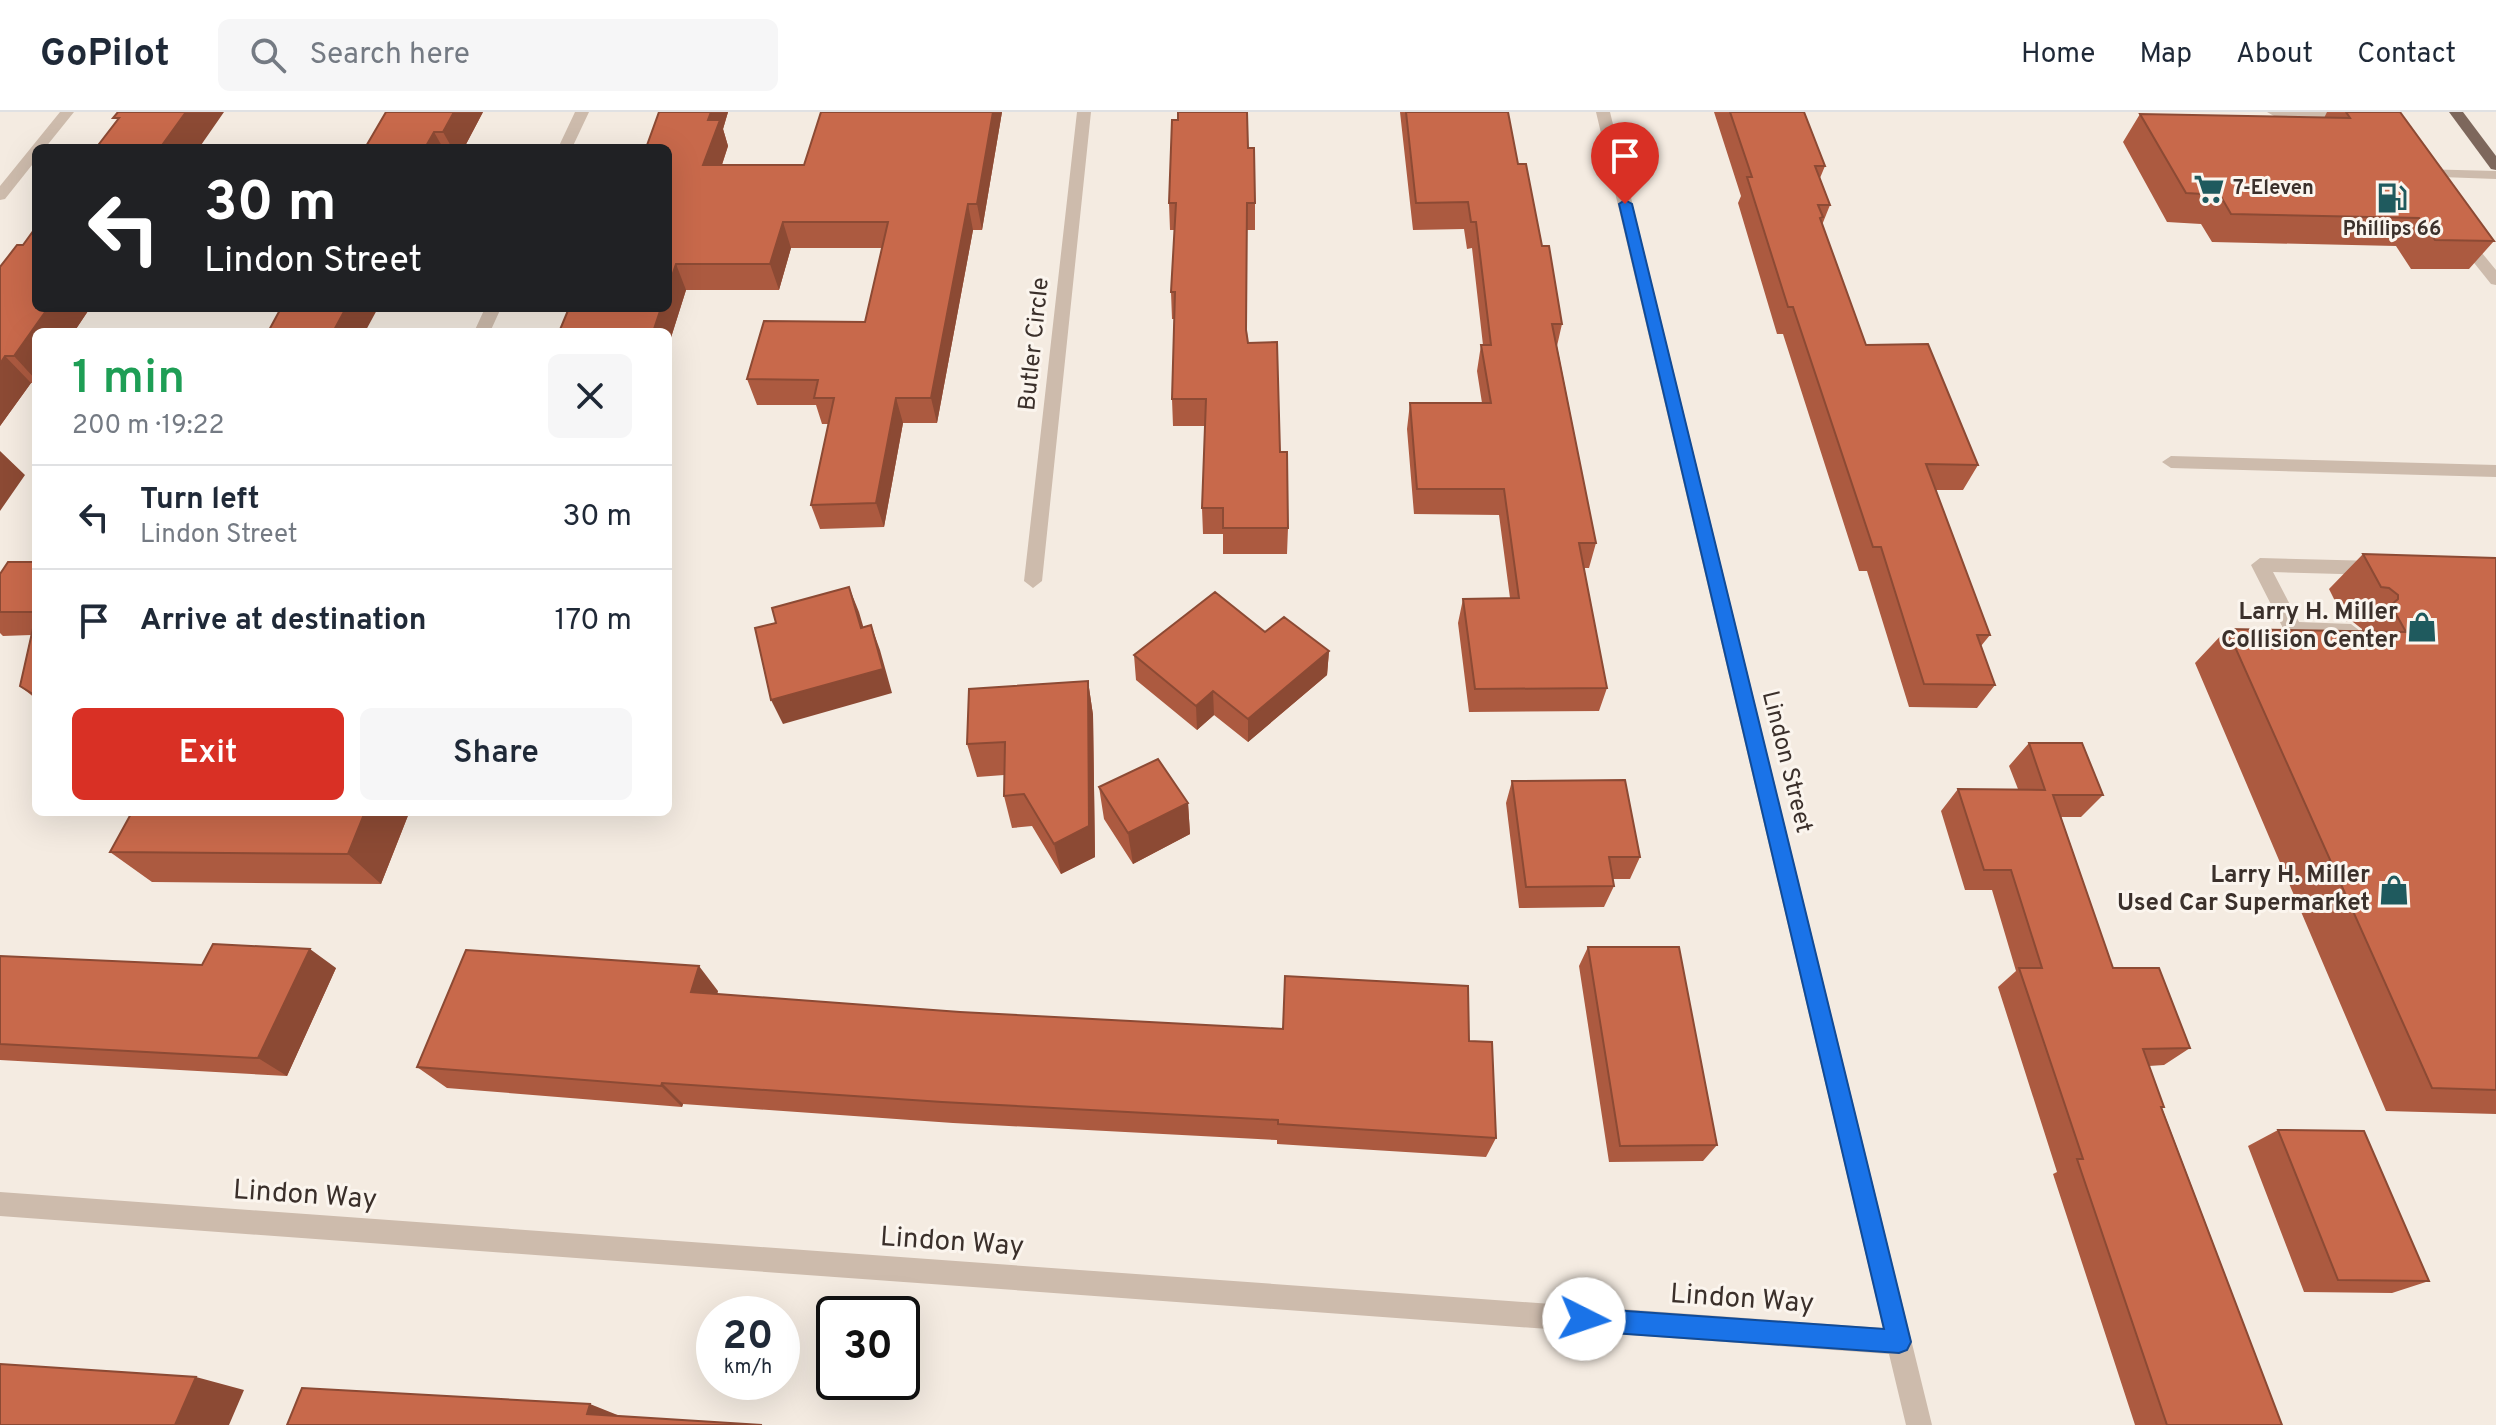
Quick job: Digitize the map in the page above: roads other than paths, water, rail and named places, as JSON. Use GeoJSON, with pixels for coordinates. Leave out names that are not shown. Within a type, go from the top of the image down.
{"type":"FeatureCollection","features":[{"type":"Feature","properties":{"kind":"main road"},"geometry":{"type":"LineString","coordinates":[[2456,112],[2496,166]]}},
{"type":"Feature","properties":{"kind":"street"},"geometry":{"type":"LineString","coordinates":[[42,144],[67,112]]}},
{"type":"Feature","properties":{"kind":"street"},"geometry":{"type":"LineString","coordinates":[[567,144],[582,112]]}},
{"type":"Feature","properties":{"kind":"street","name":"Butler Circle"},"geometry":{"type":"LineString","coordinates":[[1033,581],[1084,112]]}},
{"type":"Feature","properties":{"kind":"street","name":"Lindon Street"},"geometry":{"type":"LineString","coordinates":[[1603,112],[1919,1425]]}},
{"type":"Feature","properties":{"kind":"street"},"geometry":{"type":"LineString","coordinates":[[2274,112],[2373,115]]}},
{"type":"Feature","properties":{"kind":"street"},"geometry":{"type":"LineString","coordinates":[[0,196],[32,156]]}},
{"type":"Feature","properties":{"kind":"street"},"geometry":{"type":"LineString","coordinates":[[2415,173],[2496,175]]}},
{"type":"Feature","properties":{"kind":"street"},"geometry":{"type":"LineString","coordinates":[[2450,220],[2496,280]]}},
{"type":"Feature","properties":{"kind":"street"},"geometry":{"type":"LineString","coordinates":[[2171,462],[2496,471]]}},
{"type":"Feature","properties":{"kind":"street"},"geometry":{"type":"LineString","coordinates":[[2351,631],[2293,629],[2260,565],[2402,569]]}},
{"type":"Feature","properties":{"kind":"street","name":"Lindon Way"},"geometry":{"type":"LineString","coordinates":[[0,1204],[1899,1342]]}},
{"type":"Feature","properties":{"kind":"place","name":"7-Eleven"},"geometry":{"type":"Point","coordinates":[2209,189]}},
{"type":"Feature","properties":{"kind":"place","name":"Phillips 66"},"geometry":{"type":"Point","coordinates":[2392,198]}},
{"type":"Feature","properties":{"kind":"place","name":"Larry H. Miller Collision Center"},"geometry":{"type":"Point","coordinates":[2422,627]}},
{"type":"Feature","properties":{"kind":"place","name":"Larry H. Miller Used Car Supermarket"},"geometry":{"type":"Point","coordinates":[2394,890]}}]}
